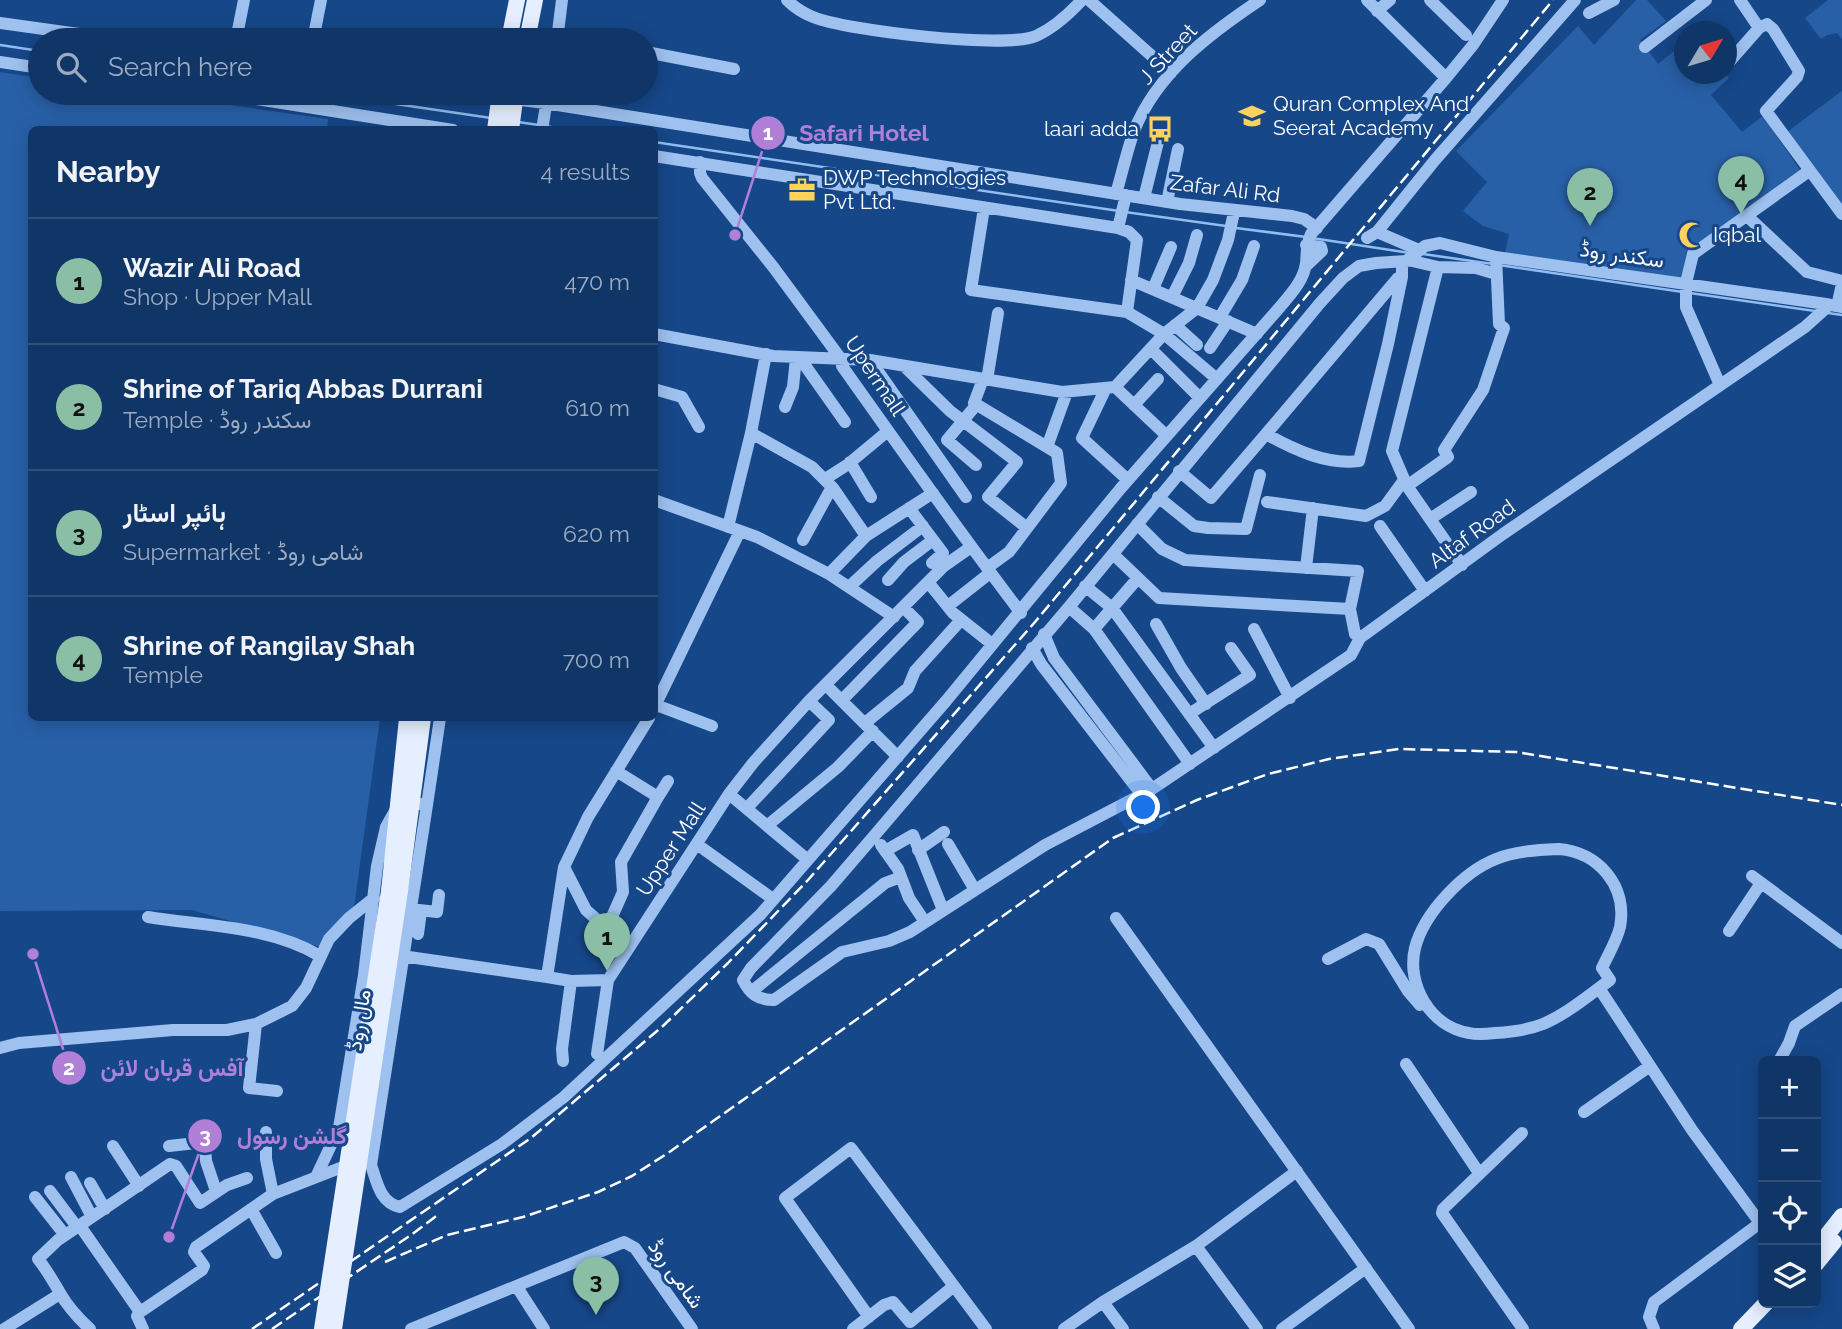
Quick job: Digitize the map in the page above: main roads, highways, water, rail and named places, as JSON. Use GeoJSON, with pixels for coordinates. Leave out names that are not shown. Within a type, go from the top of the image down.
{"type":"FeatureCollection","features":[{"type":"Feature","properties":{"kind":"main road"},"geometry":{"type":"LineString","coordinates":[[511,28],[517,0]]}},
{"type":"Feature","properties":{"kind":"main road"},"geometry":{"type":"LineString","coordinates":[[530,28],[535,0]]}},
{"type":"Feature","properties":{"kind":"main road"},"geometry":{"type":"LineString","coordinates":[[532,17],[543,0]]}},
{"type":"Feature","properties":{"kind":"main road"},"geometry":{"type":"LineString","coordinates":[[503,126],[506,105]]}},
{"type":"Feature","properties":{"kind":"main road","name":"مال روڈ"},"geometry":{"type":"LineString","coordinates":[[407,721],[411,805]]}},
{"type":"Feature","properties":{"kind":"main road","name":"مال روڈ"},"geometry":{"type":"LineString","coordinates":[[322,1329],[394,891],[411,805],[423,721]]}},
{"type":"Feature","properties":{"kind":"main road","name":"مال روڈ"},"geometry":{"type":"LineString","coordinates":[[334,1329],[394,891]]}},
{"type":"Feature","properties":{"kind":"main road"},"geometry":{"type":"LineString","coordinates":[[1819,1245],[1842,1216]]}},
{"type":"Feature","properties":{"kind":"main road"},"geometry":{"type":"LineString","coordinates":[[1821,1258],[1842,1232]]}},
{"type":"Feature","properties":{"kind":"main road"},"geometry":{"type":"LineString","coordinates":[[1741,1329],[1761,1308]]}},
{"type":"Feature","properties":{"kind":"main road"},"geometry":{"type":"LineString","coordinates":[[1755,1329],[1775,1308]]}},
{"type":"Feature","properties":{"kind":"waterway"},"geometry":{"type":"LineString","coordinates":[[0,45],[28,49]]}},
{"type":"Feature","properties":{"kind":"waterway"},"geometry":{"type":"LineString","coordinates":[[403,105],[491,118]]}},
{"type":"Feature","properties":{"kind":"waterway"},"geometry":{"type":"LineString","coordinates":[[518,122],[539,125]]}},
{"type":"Feature","properties":{"kind":"waterway"},"geometry":{"type":"LineString","coordinates":[[658,143],[1119,211]]}},
{"type":"Feature","properties":{"kind":"waterway"},"geometry":{"type":"LineString","coordinates":[[1125,212],[1226,226]]}},
{"type":"Feature","properties":{"kind":"waterway"},"geometry":{"type":"LineString","coordinates":[[1236,228],[1306,237]]}},
{"type":"Feature","properties":{"kind":"waterway"},"geometry":{"type":"LineString","coordinates":[[1312,238],[1410,253]]}},
{"type":"Feature","properties":{"kind":"waterway"},"geometry":{"type":"LineString","coordinates":[[1423,254],[1493,264]]}},
{"type":"Feature","properties":{"kind":"waterway"},"geometry":{"type":"LineString","coordinates":[[1499,265],[1683,292]]}},
{"type":"Feature","properties":{"kind":"waterway"},"geometry":{"type":"LineString","coordinates":[[1690,293],[1815,311]]}},
{"type":"Feature","properties":{"kind":"waterway"},"geometry":{"type":"LineString","coordinates":[[1828,313],[1842,315]]}},
{"type":"Feature","properties":{"kind":"railway"},"geometry":{"type":"LineString","coordinates":[[252,1329],[531,1138],[664,1025],[728,963],[808,880],[1035,622],[1553,0]]}},
{"type":"Feature","properties":{"kind":"railway"},"geometry":{"type":"LineString","coordinates":[[385,1262],[447,1235],[523,1217],[598,1192],[632,1176],[1113,838],[1197,800],[1268,774],[1329,759],[1399,749],[1516,752],[1842,805]]}},
{"type":"Feature","properties":{"kind":"railway"},"geometry":{"type":"LineString","coordinates":[[272,1329],[439,1214]]}},
{"type":"Feature","properties":{"kind":"place","name":"Quran Complex And Seerat Academy"},"geometry":{"type":"Point","coordinates":[1252,116]}},
{"type":"Feature","properties":{"kind":"place","name":"laari adda"},"geometry":{"type":"Point","coordinates":[1160,129]}},
{"type":"Feature","properties":{"kind":"place","name":"DWP Technologies Pvt Ltd."},"geometry":{"type":"Point","coordinates":[802,190]}},
{"type":"Feature","properties":{"kind":"place","name":"Shrine of Rangilay Shah"},"geometry":{"type":"Point","coordinates":[1741,214]}},
{"type":"Feature","properties":{"kind":"place","name":"Shrine of Tariq Abbas Durrani"},"geometry":{"type":"Point","coordinates":[1590,226]}},
{"type":"Feature","properties":{"kind":"place","name":"Safari Hotel"},"geometry":{"type":"Point","coordinates":[735,235]}},
{"type":"Feature","properties":{"kind":"place","name":"Iqbal"},"geometry":{"type":"Point","coordinates":[1692,235]}},
{"type":"Feature","properties":{"kind":"place","name":"آفس قربان لائن"},"geometry":{"type":"Point","coordinates":[33,954]}},
{"type":"Feature","properties":{"kind":"place","name":"Wazir Ali Road"},"geometry":{"type":"Point","coordinates":[607,971]}},
{"type":"Feature","properties":{"kind":"place","name":"گلشن رسول"},"geometry":{"type":"Point","coordinates":[169,1237]}},
{"type":"Feature","properties":{"kind":"place","name":"ہائپر اسٹار"},"geometry":{"type":"Point","coordinates":[596,1315]}}]}
